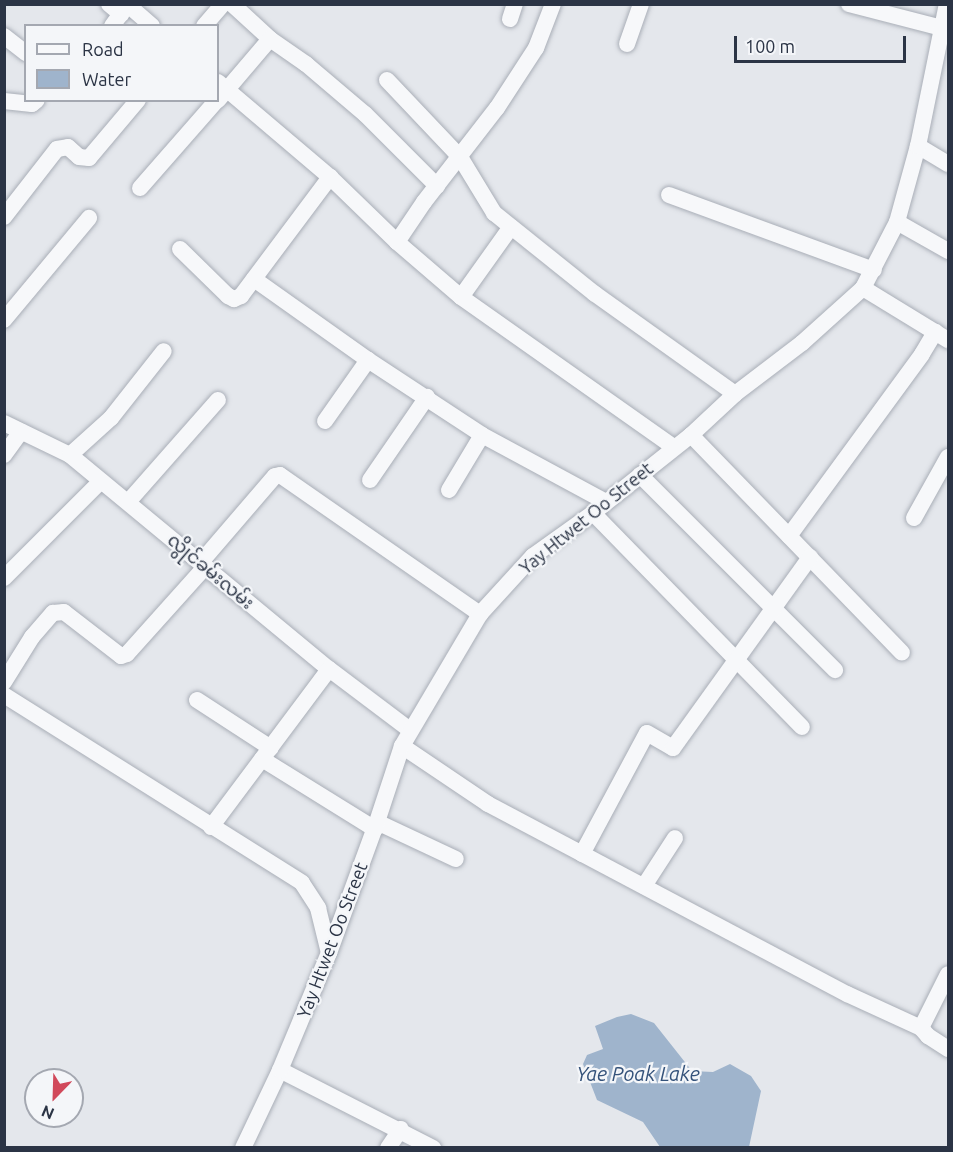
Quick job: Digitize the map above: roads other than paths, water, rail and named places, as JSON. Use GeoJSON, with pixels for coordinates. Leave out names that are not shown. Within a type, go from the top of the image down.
{"type":"FeatureCollection","features":[{"type":"Feature","properties":{"kind":"street"},"geometry":{"type":"LineString","coordinates":[[206,24],[223,4]]}},
{"type":"Feature","properties":{"kind":"street"},"geometry":{"type":"LineString","coordinates":[[232,4],[270,39],[306,64],[365,114],[437,186]]}},
{"type":"Feature","properties":{"kind":"street"},"geometry":{"type":"LineString","coordinates":[[397,242],[497,108],[536,48],[554,4]]}},
{"type":"Feature","properties":{"kind":"street"},"geometry":{"type":"LineString","coordinates":[[627,44],[641,4]]}},
{"type":"Feature","properties":{"kind":"street"},"geometry":{"type":"LineString","coordinates":[[849,4],[942,28]]}},
{"type":"Feature","properties":{"kind":"street","name":"Yay Htwet Oo Street"},"geometry":{"type":"LineString","coordinates":[[243,1148],[280,1070],[328,953],[376,825],[402,746],[480,614],[532,556],[593,513],[691,435],[735,394],[802,343],[863,288],[897,222],[918,146],[947,4]]}},
{"type":"Feature","properties":{"kind":"street"},"geometry":{"type":"LineString","coordinates":[[120,11],[148,24]]}},
{"type":"Feature","properties":{"kind":"street"},"geometry":{"type":"LineString","coordinates":[[4,36],[24,51]]}},
{"type":"Feature","properties":{"kind":"street"},"geometry":{"type":"LineString","coordinates":[[270,39],[219,93],[330,177],[397,242],[461,297],[674,447]]}},
{"type":"Feature","properties":{"kind":"street"},"geometry":{"type":"LineString","coordinates":[[387,80],[460,157],[494,213],[595,294],[735,394]]}},
{"type":"Feature","properties":{"kind":"street"},"geometry":{"type":"LineString","coordinates":[[4,100],[32,104],[34,102]]}},
{"type":"Feature","properties":{"kind":"street"},"geometry":{"type":"LineString","coordinates":[[4,217],[57,149],[68,147],[79,158],[89,158],[136,102]]}},
{"type":"Feature","properties":{"kind":"street"},"geometry":{"type":"LineString","coordinates":[[140,188],[212,102]]}},
{"type":"Feature","properties":{"kind":"street"},"geometry":{"type":"LineString","coordinates":[[918,146],[948,164]]}},
{"type":"Feature","properties":{"kind":"street"},"geometry":{"type":"LineString","coordinates":[[180,249],[221,291],[234,299],[241,296],[330,177]]}},
{"type":"Feature","properties":{"kind":"street"},"geometry":{"type":"LineString","coordinates":[[669,195],[874,270]]}},
{"type":"Feature","properties":{"kind":"street"},"geometry":{"type":"LineString","coordinates":[[4,320],[89,218]]}},
{"type":"Feature","properties":{"kind":"street"},"geometry":{"type":"LineString","coordinates":[[897,222],[948,251]]}},
{"type":"Feature","properties":{"kind":"street"},"geometry":{"type":"LineString","coordinates":[[461,297],[511,227]]}},
{"type":"Feature","properties":{"kind":"street"},"geometry":{"type":"LineString","coordinates":[[254,279],[368,360],[482,435],[606,502]]}},
{"type":"Feature","properties":{"kind":"street"},"geometry":{"type":"LineString","coordinates":[[789,536],[922,354],[942,336],[863,288]]}},
{"type":"Feature","properties":{"kind":"street"},"geometry":{"type":"LineString","coordinates":[[70,455],[111,418],[164,351]]}},
{"type":"Feature","properties":{"kind":"street"},"geometry":{"type":"LineString","coordinates":[[325,421],[368,360]]}},
{"type":"Feature","properties":{"kind":"street"},"geometry":{"type":"LineString","coordinates":[[370,480],[427,397]]}},
{"type":"Feature","properties":{"kind":"street"},"geometry":{"type":"LineString","coordinates":[[128,502],[218,400]]}},
{"type":"Feature","properties":{"kind":"street","name":"လွိုင်ခမ်းလမ်း"},"geometry":{"type":"LineString","coordinates":[[4,423],[70,455],[329,669],[410,730]]}},
{"type":"Feature","properties":{"kind":"street"},"geometry":{"type":"LineString","coordinates":[[4,455],[21,432]]}},
{"type":"Feature","properties":{"kind":"street"},"geometry":{"type":"LineString","coordinates":[[449,490],[482,435]]}},
{"type":"Feature","properties":{"kind":"street"},"geometry":{"type":"LineString","coordinates":[[691,435],[902,652]]}},
{"type":"Feature","properties":{"kind":"street"},"geometry":{"type":"LineString","coordinates":[[914,518],[948,457]]}},
{"type":"Feature","properties":{"kind":"street"},"geometry":{"type":"LineString","coordinates":[[4,682],[32,637],[53,613],[64,612],[121,656],[127,654],[275,476],[280,475],[480,614]]}},
{"type":"Feature","properties":{"kind":"street"},"geometry":{"type":"LineString","coordinates":[[640,475],[835,670]]}},
{"type":"Feature","properties":{"kind":"street"},"geometry":{"type":"LineString","coordinates":[[4,578],[101,481]]}},
{"type":"Feature","properties":{"kind":"street"},"geometry":{"type":"LineString","coordinates":[[593,513],[801,727]]}},
{"type":"Feature","properties":{"kind":"street"},"geometry":{"type":"LineString","coordinates":[[582,854],[647,734],[673,748],[810,557]]}},
{"type":"Feature","properties":{"kind":"street"},"geometry":{"type":"LineString","coordinates":[[212,827],[329,669]]}},
{"type":"Feature","properties":{"kind":"street"},"geometry":{"type":"LineString","coordinates":[[4,695],[302,884],[318,908],[328,953]]}},
{"type":"Feature","properties":{"kind":"street"},"geometry":{"type":"LineString","coordinates":[[197,700],[266,753],[376,825],[456,859]]}},
{"type":"Feature","properties":{"kind":"street"},"geometry":{"type":"LineString","coordinates":[[402,746],[488,804],[847,994],[921,1028],[928,1036],[948,1049]]}},
{"type":"Feature","properties":{"kind":"street"},"geometry":{"type":"LineString","coordinates":[[645,886],[675,838]]}},
{"type":"Feature","properties":{"kind":"street"},"geometry":{"type":"LineString","coordinates":[[921,1028],[948,974]]}},
{"type":"Feature","properties":{"kind":"street"},"geometry":{"type":"LineString","coordinates":[[280,1070],[401,1129],[433,1148]]}},
{"type":"Feature","properties":{"kind":"street"},"geometry":{"type":"LineString","coordinates":[[388,1148],[401,1129]]}},
{"type":"Feature","properties":{"kind":"water","name":"Yae Poak Lake"},"geometry":{"type":"Polygon","coordinates":[[[631,1014],[654,1023],[692,1071],[713,1072],[730,1064],[751,1076],[761,1091],[749,1147],[660,1147],[643,1122],[597,1100],[583,1064],[587,1055],[603,1049],[595,1026],[631,1014]]]}}]}
